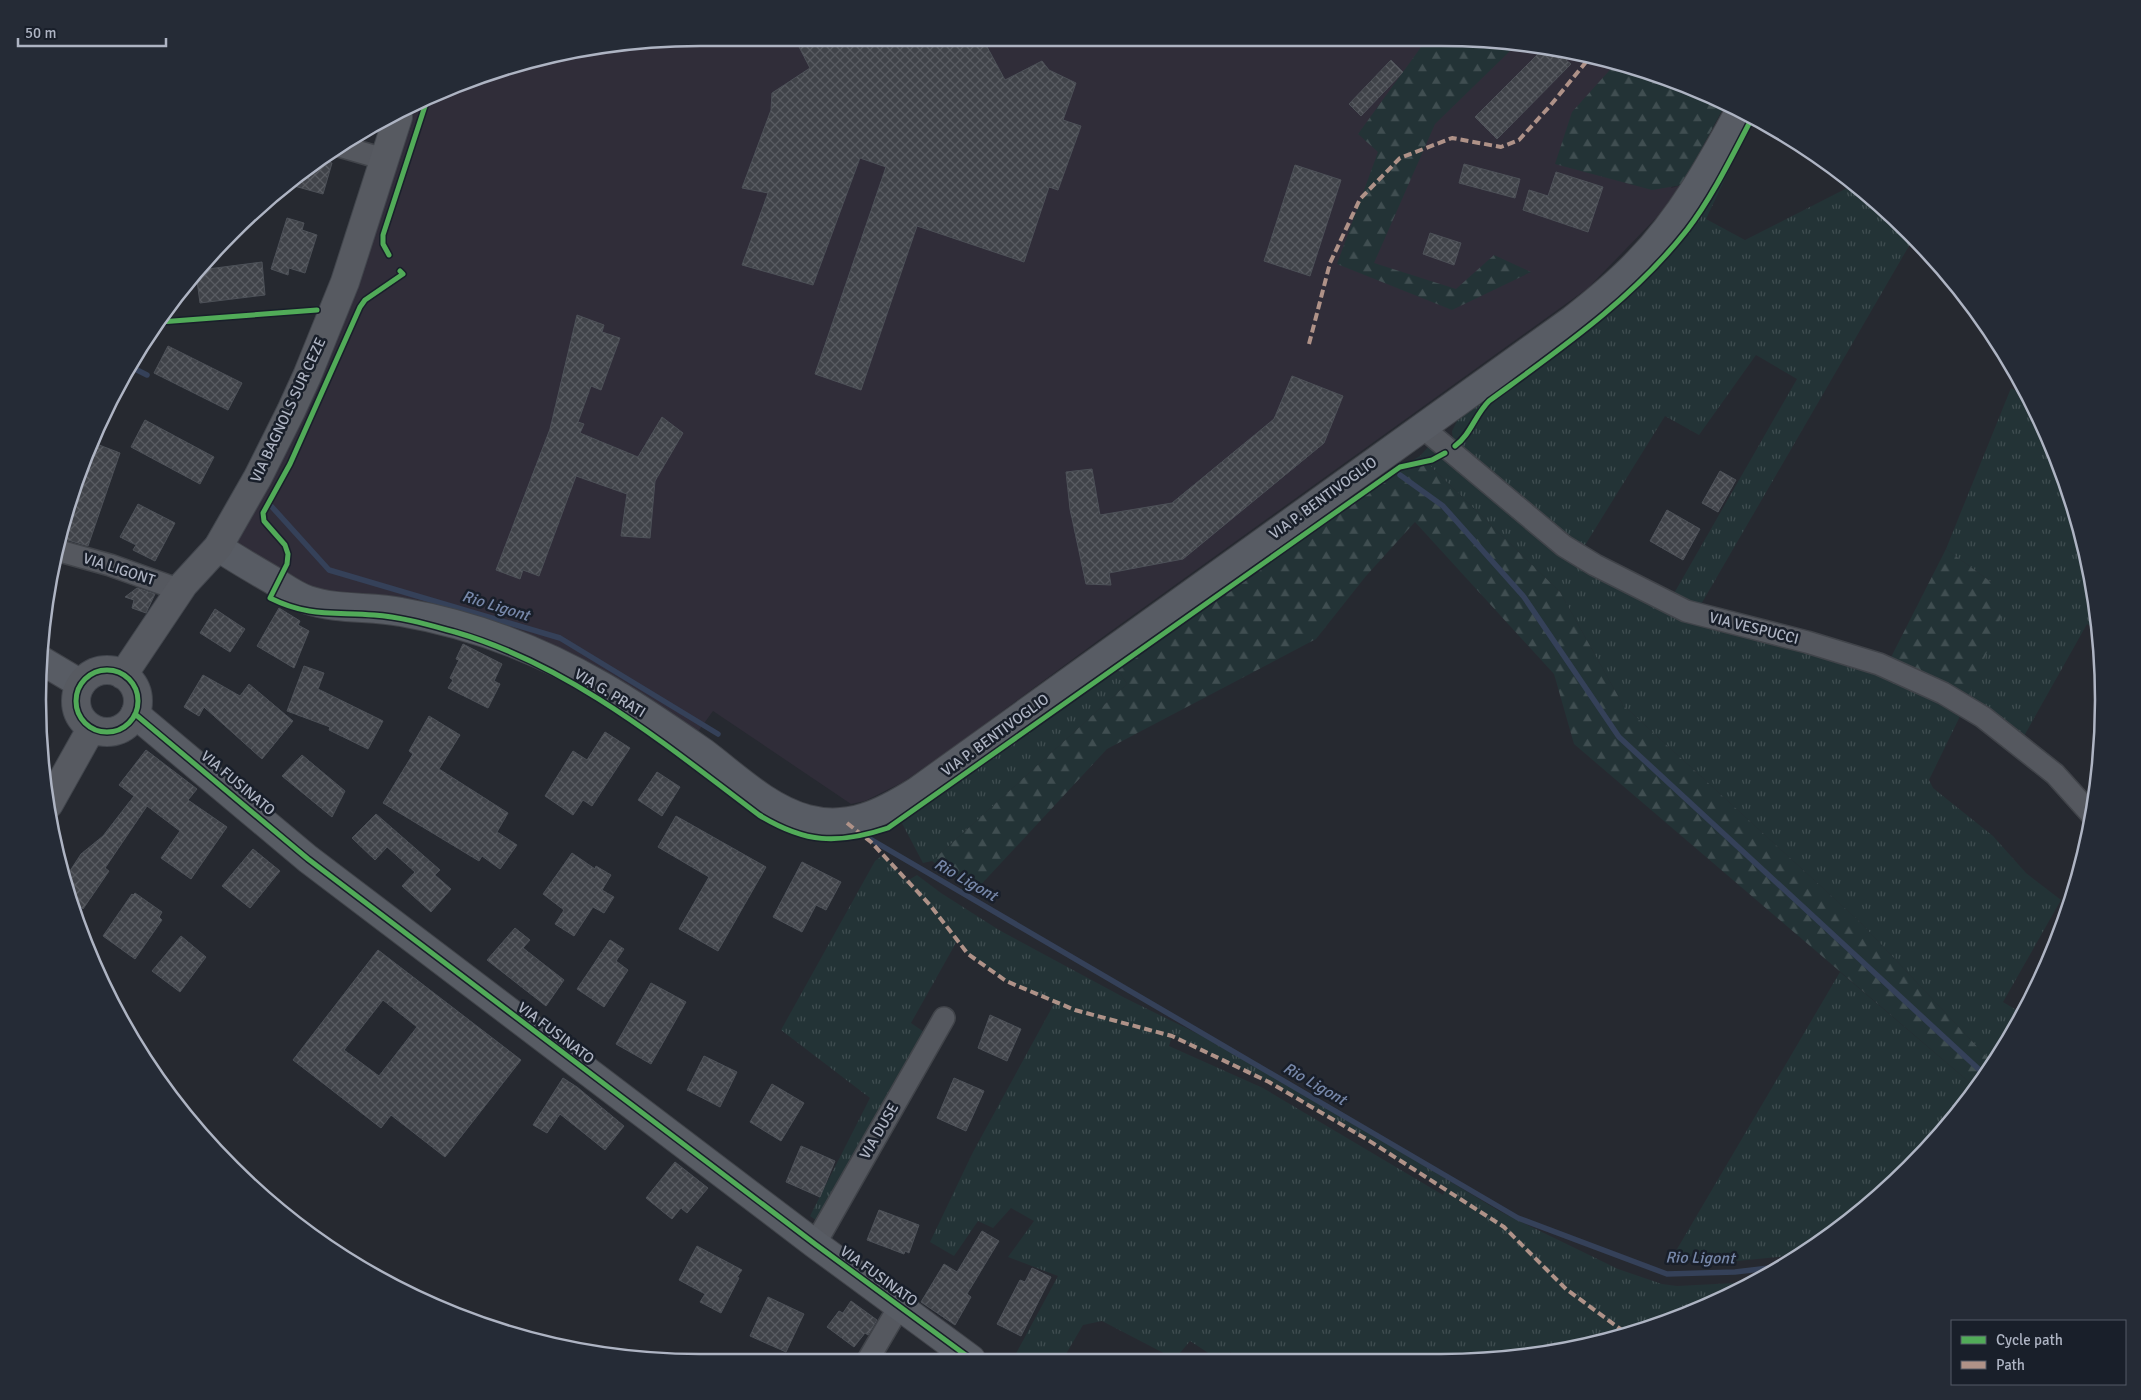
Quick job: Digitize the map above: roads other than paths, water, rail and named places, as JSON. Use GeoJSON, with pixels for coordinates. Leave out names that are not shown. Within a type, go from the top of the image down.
{"type":"FeatureCollection","features":[{"type":"Feature","properties":{"kind":"main road","name":"VIA BAGNOLS SUR CEZE"},"geometry":{"type":"LineString","coordinates":[[123,675],[180,590],[218,547],[274,446],[307,376],[345,282],[396,122]]}},
{"type":"Feature","properties":{"kind":"main road"},"geometry":{"type":"LineString","coordinates":[[105,670],[123,675],[135,688],[138,697],[135,714],[129,723],[121,729],[101,732],[91,728],[78,714],[76,704],[81,684],[87,677],[105,670]]}},
{"type":"Feature","properties":{"kind":"main road"},"geometry":{"type":"LineString","coordinates":[[54,796],[91,728]]}},
{"type":"Feature","properties":{"kind":"street","name":"VIA P. BENTIVOGLIO"},"geometry":{"type":"LineString","coordinates":[[847,823],[878,814],[917,791],[1572,320],[1609,290],[1639,262],[1667,229],[1717,153],[1736,117]]}},
{"type":"Feature","properties":{"kind":"street"},"geometry":{"type":"LineString","coordinates":[[349,149],[384,159]]}},
{"type":"Feature","properties":{"kind":"street","name":"VIA VESPUCCI"},"geometry":{"type":"LineString","coordinates":[[1422,427],[1564,546],[1595,564],[1686,611],[1808,642],[1870,661],[1943,692],[1983,717],[2054,774],[2085,808]]}},
{"type":"Feature","properties":{"kind":"street","name":"VIA G. PRATI"},"geometry":{"type":"LineString","coordinates":[[218,547],[307,600],[373,607],[431,618],[485,633],[536,653],[577,672],[669,728],[762,797],[780,808],[808,820],[847,823]]}},
{"type":"Feature","properties":{"kind":"street","name":"VIA LIGONT"},"geometry":{"type":"LineString","coordinates":[[64,552],[110,565],[180,590]]}},
{"type":"Feature","properties":{"kind":"street"},"geometry":{"type":"LineString","coordinates":[[48,665],[81,684]]}},
{"type":"Feature","properties":{"kind":"street","name":"VIA FUSINATO"},"geometry":{"type":"LineString","coordinates":[[135,714],[308,859],[815,1244],[965,1354]]}},
{"type":"Feature","properties":{"kind":"street","name":"VIA DUSE"},"geometry":{"type":"LineString","coordinates":[[815,1244],[944,1018]]}},
{"type":"Feature","properties":{"kind":"street"},"geometry":{"type":"LineString","coordinates":[[871,1354],[899,1307]]}},
{"type":"Feature","properties":{"kind":"waterway","name":"Rio Ligont"},"geometry":{"type":"LineString","coordinates":[[136,370],[147,375]]}},
{"type":"Feature","properties":{"kind":"waterway"},"geometry":{"type":"LineString","coordinates":[[1400,475],[1443,506],[1524,597],[1619,737],[1980,1070]]}},
{"type":"Feature","properties":{"kind":"waterway","name":"Rio Ligont"},"geometry":{"type":"LineString","coordinates":[[272,507],[329,570],[560,638],[718,734]]}},
{"type":"Feature","properties":{"kind":"waterway","name":"Rio Ligont"},"geometry":{"type":"LineString","coordinates":[[865,836],[1518,1218],[1667,1274],[1735,1272],[1763,1269]]}}]}
